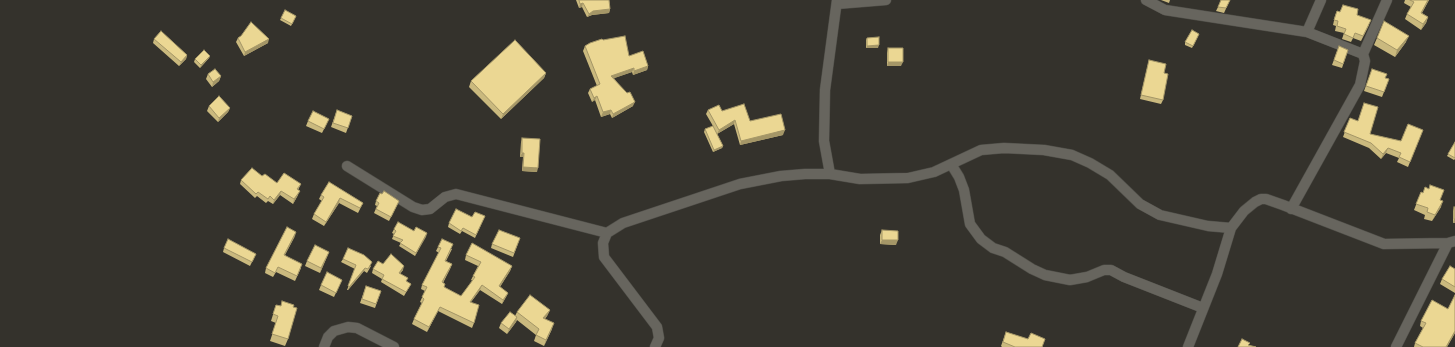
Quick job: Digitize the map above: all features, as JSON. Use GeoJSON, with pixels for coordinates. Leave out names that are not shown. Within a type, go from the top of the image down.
{"type":"FeatureCollection","features":[{"type":"Feature","properties":{"kind":"street"},"geometry":{"type":"LineString","coordinates":[[830,174],[824,141],[825,90],[837,2],[886,0]]}},
{"type":"Feature","properties":{"kind":"street"},"geometry":{"type":"LineString","coordinates":[[1146,0],[1165,10],[1307,32],[1363,54]]}},
{"type":"Feature","properties":{"kind":"street"},"geometry":{"type":"LineString","coordinates":[[1307,32],[1320,0]]}},
{"type":"Feature","properties":{"kind":"street"},"geometry":{"type":"LineString","coordinates":[[1291,209],[1360,85],[1365,61],[1363,54],[1387,0]]}},
{"type":"Feature","properties":{"kind":"street"},"geometry":{"type":"LineString","coordinates":[[655,347],[659,338],[657,327],[604,257],[603,243],[607,233],[622,223],[740,184],[781,176],[805,174],[830,174],[860,179],[908,178],[934,172],[967,155],[994,148],[1044,150],[1072,155],[1090,163],[1110,175],[1140,204],[1160,215],[1208,226],[1231,228]]}},
{"type":"Feature","properties":{"kind":"street"},"geometry":{"type":"LineString","coordinates":[[951,164],[959,177],[964,190],[970,224],[981,239],[993,248],[1005,252],[1032,270],[1044,275],[1070,280],[1087,277],[1104,270],[1111,270],[1124,278],[1203,308]]}},
{"type":"Feature","properties":{"kind":"street"},"geometry":{"type":"LineString","coordinates":[[347,166],[413,207],[422,210],[430,209],[445,197],[456,194],[607,233]]}},
{"type":"Feature","properties":{"kind":"street"},"geometry":{"type":"LineString","coordinates":[[1188,347],[1217,274],[1231,228],[1244,211],[1255,202],[1266,199],[1384,244],[1452,242],[1396,347]]}},
{"type":"Feature","properties":{"kind":"street"},"geometry":{"type":"LineString","coordinates":[[324,347],[334,331],[348,327],[357,328],[394,347]]}},
{"type":"Feature","properties":{"kind":"building"},"geometry":{"type":"Polygon","coordinates":[[[579,0],[609,0],[610,9],[593,11],[589,14],[583,3],[580,4],[579,0]]]}},
{"type":"Feature","properties":{"kind":"building"},"geometry":{"type":"Polygon","coordinates":[[[1221,0],[1230,0],[1226,8],[1218,7],[1221,0]]]}},
{"type":"Feature","properties":{"kind":"building"},"geometry":{"type":"Polygon","coordinates":[[[1410,0],[1428,0],[1421,13],[1428,17],[1423,24],[1407,14],[1414,2],[1410,0]]]}},
{"type":"Feature","properties":{"kind":"building"},"geometry":{"type":"Polygon","coordinates":[[[1343,5],[1358,9],[1357,15],[1371,20],[1363,36],[1355,33],[1353,38],[1344,34],[1346,29],[1337,26],[1338,21],[1334,20],[1337,11],[1340,12],[1343,5]]]}},
{"type":"Feature","properties":{"kind":"building"},"geometry":{"type":"Polygon","coordinates":[[[285,10],[296,16],[292,24],[281,18],[285,10]]]}},
{"type":"Feature","properties":{"kind":"building"},"geometry":{"type":"Polygon","coordinates":[[[1384,21],[1409,36],[1397,50],[1377,38],[1384,21]]]}},
{"type":"Feature","properties":{"kind":"building"},"geometry":{"type":"Polygon","coordinates":[[[251,22],[269,39],[245,52],[238,38],[251,22]]]}},
{"type":"Feature","properties":{"kind":"building"},"geometry":{"type":"Polygon","coordinates":[[[1192,30],[1199,34],[1193,46],[1185,42],[1192,30]]]}},
{"type":"Feature","properties":{"kind":"building"},"geometry":{"type":"Polygon","coordinates":[[[161,31],[187,55],[181,62],[154,39],[161,31]]]}},
{"type":"Feature","properties":{"kind":"building"},"geometry":{"type":"Polygon","coordinates":[[[625,36],[629,56],[643,51],[648,66],[634,71],[634,68],[611,76],[627,93],[630,92],[635,102],[613,114],[611,110],[603,112],[597,96],[594,98],[590,89],[600,84],[585,46],[602,39],[625,36]]]}},
{"type":"Feature","properties":{"kind":"building"},"geometry":{"type":"Polygon","coordinates":[[[879,37],[879,45],[867,46],[867,38],[879,37]]]}},
{"type":"Feature","properties":{"kind":"building"},"geometry":{"type":"Polygon","coordinates":[[[515,40],[546,73],[503,114],[471,81],[515,40]]]}},
{"type":"Feature","properties":{"kind":"building"},"geometry":{"type":"Polygon","coordinates":[[[1339,46],[1348,50],[1343,64],[1334,60],[1339,46]]]}},
{"type":"Feature","properties":{"kind":"building"},"geometry":{"type":"Polygon","coordinates":[[[888,48],[903,48],[903,62],[888,62],[888,48]]]}},
{"type":"Feature","properties":{"kind":"building"},"geometry":{"type":"Polygon","coordinates":[[[204,50],[210,56],[201,65],[195,59],[204,50]]]}},
{"type":"Feature","properties":{"kind":"building"},"geometry":{"type":"Polygon","coordinates":[[[1149,60],[1166,64],[1164,73],[1168,74],[1163,100],[1141,95],[1149,60]]]}},
{"type":"Feature","properties":{"kind":"building"},"geometry":{"type":"Polygon","coordinates":[[[215,69],[221,76],[213,82],[208,74],[215,69]]]}},
{"type":"Feature","properties":{"kind":"building"},"geometry":{"type":"Polygon","coordinates":[[[1372,69],[1387,74],[1385,78],[1389,79],[1384,92],[1366,86],[1372,69]]]}},
{"type":"Feature","properties":{"kind":"building"},"geometry":{"type":"Polygon","coordinates":[[[219,96],[230,108],[219,118],[209,106],[219,96]]]}},
{"type":"Feature","properties":{"kind":"building"},"geometry":{"type":"Polygon","coordinates":[[[1364,103],[1378,107],[1370,134],[1401,141],[1408,124],[1423,130],[1410,162],[1399,157],[1401,153],[1388,148],[1383,154],[1371,143],[1344,132],[1350,118],[1358,121],[1364,103]]]}},
{"type":"Feature","properties":{"kind":"building"},"geometry":{"type":"Polygon","coordinates":[[[744,104],[750,121],[781,114],[785,130],[741,141],[735,120],[719,130],[708,110],[719,105],[722,111],[744,104]]]}},
{"type":"Feature","properties":{"kind":"building"},"geometry":{"type":"Polygon","coordinates":[[[337,110],[352,116],[348,128],[333,123],[337,110]]]}},
{"type":"Feature","properties":{"kind":"building"},"geometry":{"type":"Polygon","coordinates":[[[313,111],[329,119],[324,129],[308,121],[313,111]]]}},
{"type":"Feature","properties":{"kind":"building"},"geometry":{"type":"Polygon","coordinates":[[[713,126],[723,146],[714,150],[705,129],[713,126]]]}},
{"type":"Feature","properties":{"kind":"building"},"geometry":{"type":"Polygon","coordinates":[[[522,138],[540,139],[538,168],[523,167],[524,153],[522,153],[522,138]]]}},
{"type":"Feature","properties":{"kind":"building"},"geometry":{"type":"Polygon","coordinates":[[[1455,142],[1455,158],[1448,154],[1455,142]]]}},
{"type":"Feature","properties":{"kind":"building"},"geometry":{"type":"Polygon","coordinates":[[[252,168],[262,176],[265,174],[277,183],[284,173],[301,184],[297,189],[300,191],[294,199],[281,191],[274,200],[270,196],[268,199],[258,192],[256,194],[241,180],[252,168]]]}},
{"type":"Feature","properties":{"kind":"building"},"geometry":{"type":"Polygon","coordinates":[[[329,182],[363,203],[360,208],[340,198],[326,222],[314,214],[324,197],[321,195],[329,182]]]}},
{"type":"Feature","properties":{"kind":"building"},"geometry":{"type":"Polygon","coordinates":[[[1430,185],[1444,190],[1440,200],[1443,201],[1435,215],[1427,212],[1428,208],[1416,204],[1421,192],[1423,193],[1425,187],[1429,189],[1430,185]]]}},
{"type":"Feature","properties":{"kind":"building"},"geometry":{"type":"Polygon","coordinates":[[[384,191],[399,201],[391,217],[376,209],[379,203],[376,201],[380,193],[382,194],[384,191]]]}},
{"type":"Feature","properties":{"kind":"building"},"geometry":{"type":"Polygon","coordinates":[[[1455,207],[1455,219],[1454,219],[1455,207]]]}},
{"type":"Feature","properties":{"kind":"building"},"geometry":{"type":"Polygon","coordinates":[[[456,209],[472,217],[475,212],[485,216],[476,235],[463,228],[461,231],[449,223],[456,209]]]}},
{"type":"Feature","properties":{"kind":"building"},"geometry":{"type":"Polygon","coordinates":[[[398,222],[414,231],[416,227],[427,233],[416,253],[400,243],[403,240],[393,236],[396,231],[394,229],[398,222]]]}},
{"type":"Feature","properties":{"kind":"building"},"geometry":{"type":"Polygon","coordinates":[[[287,227],[296,232],[284,255],[302,264],[297,276],[278,267],[275,273],[266,268],[287,227]]]}},
{"type":"Feature","properties":{"kind":"building"},"geometry":{"type":"Polygon","coordinates":[[[499,230],[520,238],[514,253],[492,244],[499,230]]]}},
{"type":"Feature","properties":{"kind":"building"},"geometry":{"type":"Polygon","coordinates":[[[882,230],[898,231],[898,240],[882,240],[882,230]]]}},
{"type":"Feature","properties":{"kind":"building"},"geometry":{"type":"Polygon","coordinates":[[[228,239],[256,254],[252,262],[224,248],[228,239]]]}},
{"type":"Feature","properties":{"kind":"building"},"geometry":{"type":"Polygon","coordinates":[[[442,239],[453,244],[445,261],[452,264],[442,282],[445,284],[444,287],[461,296],[475,277],[473,276],[481,262],[466,255],[472,243],[512,266],[499,286],[508,293],[503,300],[482,285],[470,302],[479,305],[474,323],[440,307],[429,327],[414,319],[424,299],[422,297],[427,287],[422,285],[441,248],[438,247],[442,239]]]}},
{"type":"Feature","properties":{"kind":"building"},"geometry":{"type":"Polygon","coordinates":[[[315,245],[329,252],[321,268],[307,261],[315,245]]]}},
{"type":"Feature","properties":{"kind":"building"},"geometry":{"type":"Polygon","coordinates":[[[348,248],[364,255],[372,262],[368,269],[365,268],[349,287],[348,286],[356,265],[343,259],[348,248]]]}},
{"type":"Feature","properties":{"kind":"building"},"geometry":{"type":"Polygon","coordinates":[[[391,254],[404,266],[399,273],[408,278],[406,281],[411,284],[406,292],[382,279],[384,275],[373,269],[378,261],[383,264],[391,254]]]}},
{"type":"Feature","properties":{"kind":"building"},"geometry":{"type":"Polygon","coordinates":[[[1450,266],[1455,269],[1455,287],[1442,279],[1450,266]]]}},
{"type":"Feature","properties":{"kind":"building"},"geometry":{"type":"Polygon","coordinates":[[[327,272],[342,280],[336,293],[321,285],[327,272]]]}},
{"type":"Feature","properties":{"kind":"building"},"geometry":{"type":"Polygon","coordinates":[[[366,286],[381,291],[376,304],[362,299],[366,286]]]}},
{"type":"Feature","properties":{"kind":"building"},"geometry":{"type":"Polygon","coordinates":[[[530,295],[550,310],[543,318],[554,323],[546,340],[536,335],[539,329],[517,312],[530,295]]]}},
{"type":"Feature","properties":{"kind":"building"},"geometry":{"type":"Polygon","coordinates":[[[1455,295],[1455,331],[1446,347],[1423,347],[1415,343],[1426,323],[1421,321],[1432,300],[1448,309],[1455,295]]]}},
{"type":"Feature","properties":{"kind":"building"},"geometry":{"type":"Polygon","coordinates":[[[282,301],[294,305],[293,307],[297,308],[288,339],[272,334],[278,316],[273,314],[276,305],[281,306],[282,301]]]}},
{"type":"Feature","properties":{"kind":"building"},"geometry":{"type":"Polygon","coordinates":[[[510,312],[517,317],[509,329],[501,323],[510,312]]]}},
{"type":"Feature","properties":{"kind":"building"},"geometry":{"type":"Polygon","coordinates":[[[1006,332],[1028,339],[1031,333],[1045,339],[1042,347],[1015,347],[1003,342],[1006,332]]]}},
{"type":"Feature","properties":{"kind":"building"},"geometry":{"type":"Polygon","coordinates":[[[1242,339],[1250,343],[1248,345],[1256,347],[1238,347],[1242,339]]]}}]}
